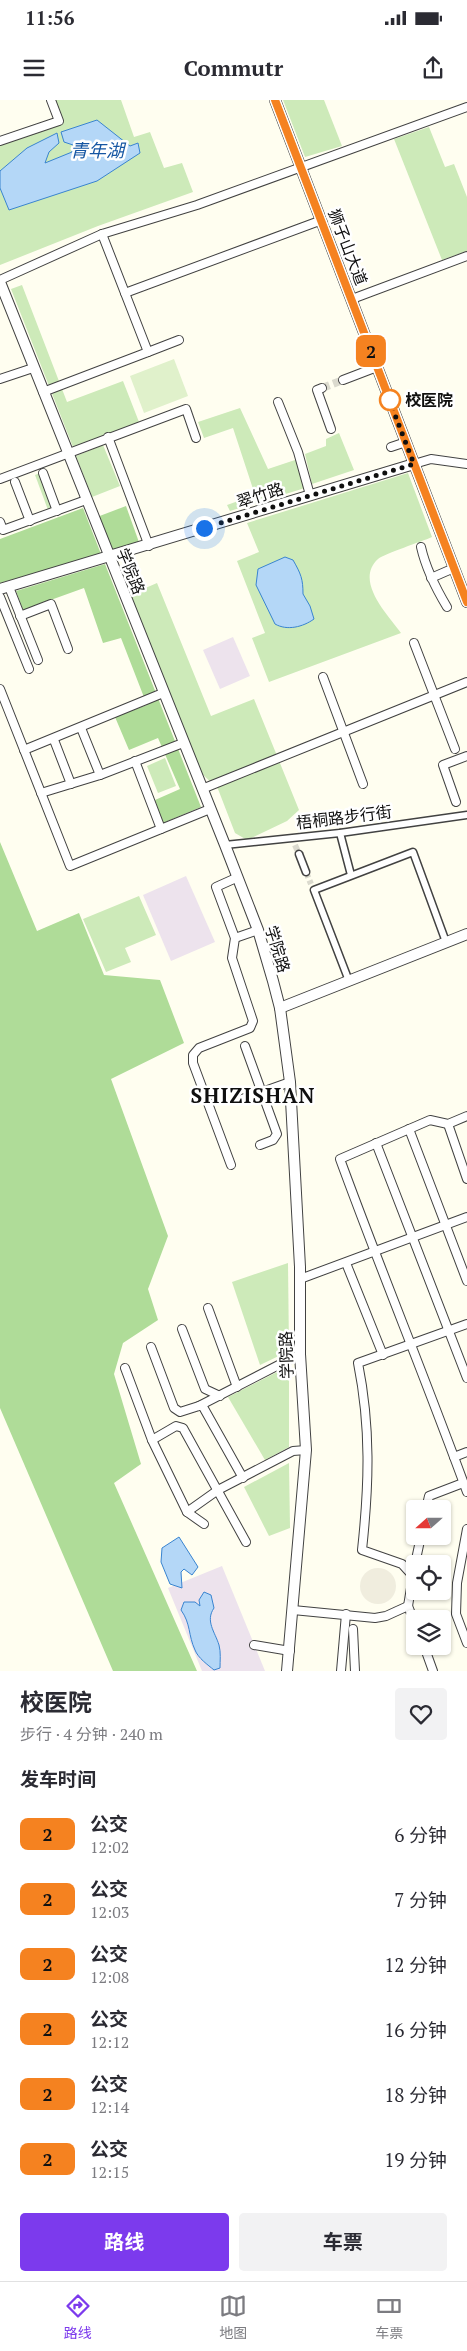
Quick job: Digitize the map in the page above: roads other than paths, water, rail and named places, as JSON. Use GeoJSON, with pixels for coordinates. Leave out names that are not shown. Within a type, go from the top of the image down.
{"type":"FeatureCollection","features":[{"type":"Feature","properties":{"kind":"street"},"geometry":{"type":"LineString","coordinates":[[0,141],[58,121],[51,100]]}},
{"type":"Feature","properties":{"kind":"street","name":"狮子山大道"},"geometry":{"type":"LineString","coordinates":[[275,100],[454,568],[464,588],[467,602]]}},
{"type":"Feature","properties":{"kind":"street"},"geometry":{"type":"LineString","coordinates":[[0,281],[102,234],[197,205],[467,107]]}},
{"type":"Feature","properties":{"kind":"street"},"geometry":{"type":"LineString","coordinates":[[125,293],[322,220]]}},
{"type":"Feature","properties":{"kind":"street"},"geometry":{"type":"LineString","coordinates":[[102,234],[148,352]]}},
{"type":"Feature","properties":{"kind":"street"},"geometry":{"type":"LineString","coordinates":[[352,299],[467,256]]}},
{"type":"Feature","properties":{"kind":"street","name":"学院路"},"geometry":{"type":"LineString","coordinates":[[0,281],[258,930],[280,1008],[290,1082],[300,1279],[300,1354],[306,1450],[287,1671]]}},
{"type":"Feature","properties":{"kind":"street"},"geometry":{"type":"LineString","coordinates":[[43,392],[178,340]]}},
{"type":"Feature","properties":{"kind":"street"},"geometry":{"type":"LineString","coordinates":[[343,380],[377,367]]}},
{"type":"Feature","properties":{"kind":"street"},"geometry":{"type":"LineString","coordinates":[[0,379],[33,368]]}},
{"type":"Feature","properties":{"kind":"street"},"geometry":{"type":"LineString","coordinates":[[322,388],[317,390],[331,429]]}},
{"type":"Feature","properties":{"kind":"street"},"geometry":{"type":"LineString","coordinates":[[278,402],[298,452],[310,495]]}},
{"type":"Feature","properties":{"kind":"street"},"geometry":{"type":"LineString","coordinates":[[0,479],[186,409],[196,438]]}},
{"type":"Feature","properties":{"kind":"street"},"geometry":{"type":"LineString","coordinates":[[108,437],[149,546]]}},
{"type":"Feature","properties":{"kind":"street"},"geometry":{"type":"LineString","coordinates":[[391,447],[406,442]]}},
{"type":"Feature","properties":{"kind":"street"},"geometry":{"type":"LineString","coordinates":[[414,464],[431,460],[467,464]]}},
{"type":"Feature","properties":{"kind":"street","name":"翠竹路"},"geometry":{"type":"LineString","coordinates":[[4,588],[149,546],[414,464]]}},
{"type":"Feature","properties":{"kind":"street"},"geometry":{"type":"LineString","coordinates":[[42,473],[57,511]]}},
{"type":"Feature","properties":{"kind":"street"},"geometry":{"type":"LineString","coordinates":[[15,482],[30,521]]}},
{"type":"Feature","properties":{"kind":"street"},"geometry":{"type":"LineString","coordinates":[[0,522],[3,530],[86,500]]}},
{"type":"Feature","properties":{"kind":"street"},"geometry":{"type":"LineString","coordinates":[[421,547],[431,578],[447,607]]}},
{"type":"Feature","properties":{"kind":"street"},"geometry":{"type":"LineString","coordinates":[[431,578],[454,568]]}},
{"type":"Feature","properties":{"kind":"street"},"geometry":{"type":"LineString","coordinates":[[4,588],[20,616],[38,660]]}},
{"type":"Feature","properties":{"kind":"street"},"geometry":{"type":"LineString","coordinates":[[0,596],[29,669]]}},
{"type":"Feature","properties":{"kind":"street"},"geometry":{"type":"LineString","coordinates":[[20,616],[51,604],[68,649]]}},
{"type":"Feature","properties":{"kind":"street"},"geometry":{"type":"LineString","coordinates":[[414,643],[455,749]]}},
{"type":"Feature","properties":{"kind":"street"},"geometry":{"type":"LineString","coordinates":[[323,677],[363,784]]}},
{"type":"Feature","properties":{"kind":"street"},"geometry":{"type":"LineString","coordinates":[[202,789],[467,682]]}},
{"type":"Feature","properties":{"kind":"street"},"geometry":{"type":"LineString","coordinates":[[0,689],[70,866],[210,809]]}},
{"type":"Feature","properties":{"kind":"street"},"geometry":{"type":"LineString","coordinates":[[24,750],[54,740],[164,693]]}},
{"type":"Feature","properties":{"kind":"street"},"geometry":{"type":"LineString","coordinates":[[81,728],[100,774]]}},
{"type":"Feature","properties":{"kind":"street"},"geometry":{"type":"LineString","coordinates":[[54,740],[71,784]]}},
{"type":"Feature","properties":{"kind":"street"},"geometry":{"type":"LineString","coordinates":[[41,793],[100,774],[183,742]]}},
{"type":"Feature","properties":{"kind":"street"},"geometry":{"type":"LineString","coordinates":[[456,802],[442,765],[467,756]]}},
{"type":"Feature","properties":{"kind":"street"},"geometry":{"type":"LineString","coordinates":[[136,761],[161,829]]}},
{"type":"Feature","properties":{"kind":"street","name":"梧桐路步行街"},"geometry":{"type":"LineString","coordinates":[[225,845],[340,833],[467,815]]}},
{"type":"Feature","properties":{"kind":"street"},"geometry":{"type":"LineString","coordinates":[[340,833],[351,875]]}},
{"type":"Feature","properties":{"kind":"street"},"geometry":{"type":"LineString","coordinates":[[292,838],[295,845]]}},
{"type":"Feature","properties":{"kind":"street"},"geometry":{"type":"LineString","coordinates":[[349,981],[312,887],[413,852],[446,942]]}},
{"type":"Feature","properties":{"kind":"street"},"geometry":{"type":"LineString","coordinates":[[299,854],[306,872]]}},
{"type":"Feature","properties":{"kind":"street"},"geometry":{"type":"LineString","coordinates":[[231,1165],[192,1063],[193,1055],[198,1048],[250,1028],[253,1021],[232,958],[235,938],[216,887],[236,878]]}},
{"type":"Feature","properties":{"kind":"street"},"geometry":{"type":"LineString","coordinates":[[235,938],[258,930]]}},
{"type":"Feature","properties":{"kind":"street"},"geometry":{"type":"LineString","coordinates":[[280,1008],[467,934]]}},
{"type":"Feature","properties":{"kind":"street"},"geometry":{"type":"LineString","coordinates":[[244,1046],[276,1134],[273,1140],[260,1145]]}},
{"type":"Feature","properties":{"kind":"street"},"geometry":{"type":"LineString","coordinates":[[242,1099],[290,1082]]}},
{"type":"Feature","properties":{"kind":"street"},"geometry":{"type":"LineString","coordinates":[[467,1116],[448,1124],[430,1120],[340,1159],[374,1252],[413,1345],[467,1492]]}},
{"type":"Feature","properties":{"kind":"street"},"geometry":{"type":"LineString","coordinates":[[448,1124],[467,1178]]}},
{"type":"Feature","properties":{"kind":"street"},"geometry":{"type":"LineString","coordinates":[[409,1129],[467,1281]]}},
{"type":"Feature","properties":{"kind":"street"},"geometry":{"type":"LineString","coordinates":[[376,1143],[467,1378]]}},
{"type":"Feature","properties":{"kind":"street"},"geometry":{"type":"LineString","coordinates":[[300,1279],[413,1239],[467,1217]]}},
{"type":"Feature","properties":{"kind":"street"},"geometry":{"type":"LineString","coordinates":[[346,1263],[383,1355]]}},
{"type":"Feature","properties":{"kind":"street"},"geometry":{"type":"LineString","coordinates":[[208,1308],[237,1387]]}},
{"type":"Feature","properties":{"kind":"street"},"geometry":{"type":"LineString","coordinates":[[406,1568],[402,1564],[362,1550],[369,1489],[364,1391],[358,1363],[413,1345],[467,1324]]}},
{"type":"Feature","properties":{"kind":"street"},"geometry":{"type":"LineString","coordinates":[[182,1330],[205,1389],[220,1396]]}},
{"type":"Feature","properties":{"kind":"street"},"geometry":{"type":"LineString","coordinates":[[151,1347],[174,1408],[180,1412],[202,1405]]}},
{"type":"Feature","properties":{"kind":"street"},"geometry":{"type":"LineString","coordinates":[[191,1411],[300,1354]]}},
{"type":"Feature","properties":{"kind":"street"},"geometry":{"type":"LineString","coordinates":[[125,1368],[152,1440],[187,1512],[204,1524]]}},
{"type":"Feature","properties":{"kind":"street"},"geometry":{"type":"LineString","coordinates":[[202,1405],[243,1478]]}},
{"type":"Feature","properties":{"kind":"street"},"geometry":{"type":"LineString","coordinates":[[152,1440],[176,1426],[183,1428],[246,1542]]}},
{"type":"Feature","properties":{"kind":"street"},"geometry":{"type":"LineString","coordinates":[[187,1512],[218,1490],[294,1451],[306,1450]]}},
{"type":"Feature","properties":{"kind":"street"},"geometry":{"type":"LineString","coordinates":[[454,1457],[467,1452]]}},
{"type":"Feature","properties":{"kind":"street"},"geometry":{"type":"LineString","coordinates":[[427,1500],[428,1496],[464,1482]]}},
{"type":"Feature","properties":{"kind":"street"},"geometry":{"type":"LineString","coordinates":[[467,1529],[457,1583],[456,1614],[467,1643]]}},
{"type":"Feature","properties":{"kind":"street"},"geometry":{"type":"LineString","coordinates":[[409,1600],[410,1610]]}},
{"type":"Feature","properties":{"kind":"street"},"geometry":{"type":"LineString","coordinates":[[293,1610],[375,1618],[408,1606]]}},
{"type":"Feature","properties":{"kind":"street"},"geometry":{"type":"LineString","coordinates":[[341,1671],[346,1614]]}},
{"type":"Feature","properties":{"kind":"street"},"geometry":{"type":"LineString","coordinates":[[353,1629],[355,1671]]}},
{"type":"Feature","properties":{"kind":"street"},"geometry":{"type":"LineString","coordinates":[[254,1645],[290,1651]]}},
{"type":"Feature","properties":{"kind":"street"},"geometry":{"type":"LineString","coordinates":[[427,1655],[433,1671]]}},
{"type":"Feature","properties":{"kind":"water","name":"青年湖"},"geometry":{"type":"Polygon","coordinates":[[[97,120],[130,146],[138,143],[140,153],[97,181],[9,210],[0,188],[0,171],[27,148],[57,133],[59,143],[49,152],[45,163],[72,152],[73,145],[64,142],[61,132],[97,120]]]}},
{"type":"Feature","properties":{"kind":"water"},"geometry":{"type":"Polygon","coordinates":[[[285,557],[293,560],[298,569],[302,580],[303,594],[310,606],[314,619],[305,624],[290,628],[275,624],[256,585],[258,569],[285,557]]]}},
{"type":"Feature","properties":{"kind":"water"},"geometry":{"type":"Polygon","coordinates":[[[179,1537],[198,1567],[192,1575],[184,1569],[181,1572],[182,1588],[170,1584],[161,1562],[162,1548],[179,1537]]]}},
{"type":"Feature","properties":{"kind":"water"},"geometry":{"type":"Polygon","coordinates":[[[204,1592],[211,1595],[214,1608],[210,1617],[220,1651],[220,1668],[214,1670],[196,1653],[181,1610],[184,1602],[195,1602],[200,1606],[199,1600],[204,1592]]]}},
{"type":"Feature","properties":{"kind":"tunnel"},"geometry":{"type":"LineString","coordinates":[[322,388],[343,380]]}},
{"type":"Feature","properties":{"kind":"tunnel"},"geometry":{"type":"LineString","coordinates":[[295,845],[299,854]]}},
{"type":"Feature","properties":{"kind":"tunnel"},"geometry":{"type":"LineString","coordinates":[[306,872],[311,884]]}},
{"type":"Feature","properties":{"kind":"place","name":"校医院"},"geometry":{"type":"Point","coordinates":[390,400]}},
{"type":"Feature","properties":{"kind":"district","name":"SHIZISHAN"},"geometry":{"type":"Point","coordinates":[253,1096]}}]}
